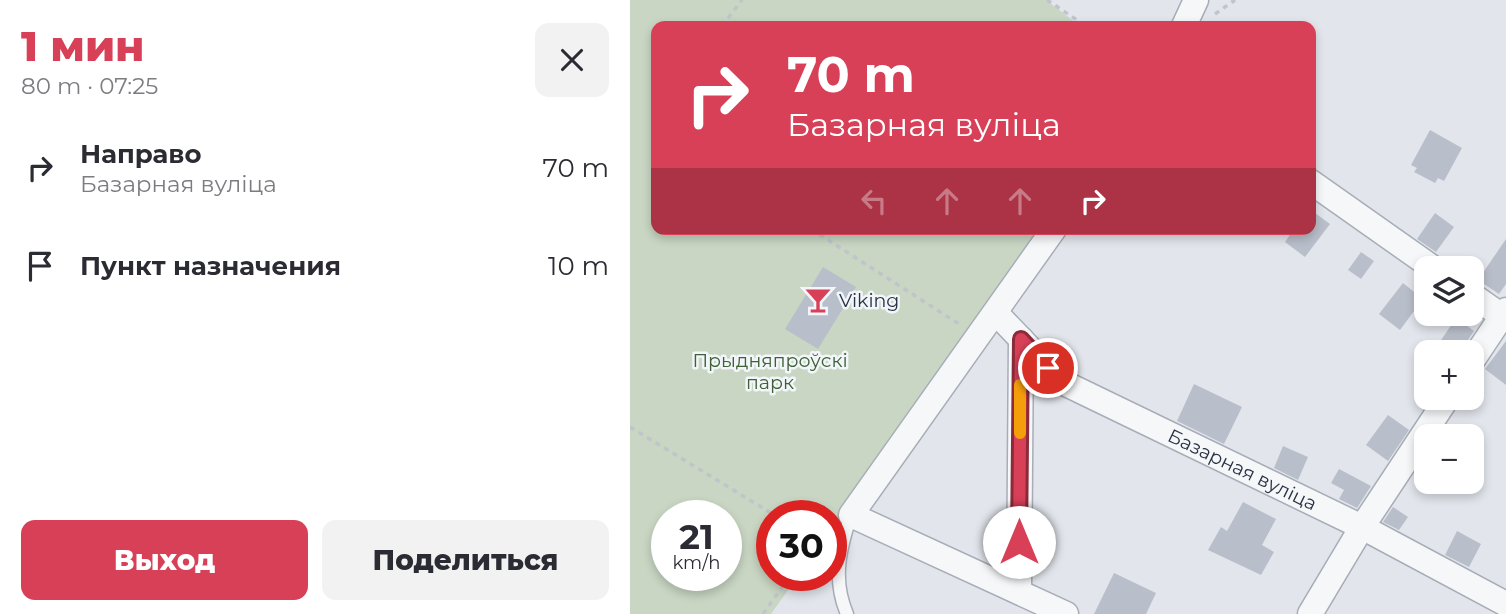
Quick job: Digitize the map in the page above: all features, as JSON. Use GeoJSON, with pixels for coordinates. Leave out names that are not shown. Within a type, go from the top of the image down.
{"type":"FeatureCollection","features":[{"type":"Feature","properties":{"kind":"street"},"geometry":{"type":"LineString","coordinates":[[1190,21],[1203,9]]}},
{"type":"Feature","properties":{"kind":"street"},"geometry":{"type":"LineString","coordinates":[[1316,186],[1416,256]]}},
{"type":"Feature","properties":{"kind":"street"},"geometry":{"type":"LineString","coordinates":[[1050,235],[851,514],[1066,614]]}},
{"type":"Feature","properties":{"kind":"street"},"geometry":{"type":"LineString","coordinates":[[1484,302],[1505,315],[1484,344]]}},
{"type":"Feature","properties":{"kind":"street","name":"Базарная вуліца"},"geometry":{"type":"LineString","coordinates":[[996,313],[1062,382],[1362,527],[1506,604]]}},
{"type":"Feature","properties":{"kind":"street"},"geometry":{"type":"LineString","coordinates":[[1019,592],[1021,339]]}},
{"type":"Feature","properties":{"kind":"street"},"geometry":{"type":"LineString","coordinates":[[1310,614],[1362,527],[1439,410]]}},
{"type":"Feature","properties":{"kind":"lane"},"geometry":{"type":"LineString","coordinates":[[847,614],[839,596],[838,555],[851,514]]}},
{"type":"Feature","properties":{"kind":"path"},"geometry":{"type":"LineString","coordinates":[[726,21],[741,0]]}},
{"type":"Feature","properties":{"kind":"path"},"geometry":{"type":"LineString","coordinates":[[1047,0],[1078,21]]}},
{"type":"Feature","properties":{"kind":"path"},"geometry":{"type":"LineString","coordinates":[[1203,9],[1235,0]]}},
{"type":"Feature","properties":{"kind":"path"},"geometry":{"type":"LineString","coordinates":[[820,235],[964,327]]}},
{"type":"Feature","properties":{"kind":"path"},"geometry":{"type":"LineString","coordinates":[[630,427],[756,504]]}},
{"type":"Feature","properties":{"kind":"path"},"geometry":{"type":"LineString","coordinates":[[763,614],[779,591]]}},
{"type":"Feature","properties":{"kind":"green space","name":"Прыдняпроўскі парк"},"geometry":{"type":"Polygon","coordinates":[[[630,0],[1046,0],[1073,21],[651,21],[651,235],[1035,235],[847,505],[847,500],[756,500],[756,591],[787,591],[771,614],[630,614],[630,0]]]}},
{"type":"Feature","properties":{"kind":"building"},"geometry":{"type":"Polygon","coordinates":[[[1430,130],[1462,148],[1444,181],[1438,178],[1435,183],[1414,172],[1417,168],[1411,165],[1430,130]]]}},
{"type":"Feature","properties":{"kind":"building"},"geometry":{"type":"Polygon","coordinates":[[[1435,213],[1454,227],[1436,252],[1417,239],[1435,213]]]}},
{"type":"Feature","properties":{"kind":"building"},"geometry":{"type":"Polygon","coordinates":[[[1316,214],[1330,224],[1305,257],[1285,242],[1290,235],[1316,235],[1316,214]]]}},
{"type":"Feature","properties":{"kind":"building"},"geometry":{"type":"Polygon","coordinates":[[[1506,239],[1506,284],[1499,294],[1484,284],[1484,271],[1506,239]]]}},
{"type":"Feature","properties":{"kind":"building"},"geometry":{"type":"Polygon","coordinates":[[[1361,252],[1374,261],[1361,279],[1348,270],[1361,252]]]}},
{"type":"Feature","properties":{"kind":"building"},"geometry":{"type":"Polygon","coordinates":[[[823,267],[856,287],[818,349],[785,329],[823,267]]]}},
{"type":"Feature","properties":{"kind":"building"},"geometry":{"type":"Polygon","coordinates":[[[1403,283],[1414,292],[1414,311],[1400,330],[1379,314],[1403,283]]]}},
{"type":"Feature","properties":{"kind":"building"},"geometry":{"type":"Polygon","coordinates":[[[1451,326],[1467,326],[1474,331],[1468,340],[1441,340],[1451,326]]]}},
{"type":"Feature","properties":{"kind":"building"},"geometry":{"type":"Polygon","coordinates":[[[1506,341],[1506,385],[1485,369],[1506,341]]]}},
{"type":"Feature","properties":{"kind":"building"},"geometry":{"type":"Polygon","coordinates":[[[1194,384],[1242,407],[1224,444],[1177,421],[1194,384]]]}},
{"type":"Feature","properties":{"kind":"building"},"geometry":{"type":"Polygon","coordinates":[[[1388,415],[1409,430],[1388,461],[1366,445],[1388,415]]]}},
{"type":"Feature","properties":{"kind":"building"},"geometry":{"type":"Polygon","coordinates":[[[1283,446],[1308,457],[1298,480],[1274,468],[1283,446]]]}},
{"type":"Feature","properties":{"kind":"building"},"geometry":{"type":"Polygon","coordinates":[[[1339,469],[1371,486],[1357,508],[1339,499],[1344,490],[1331,483],[1339,469]]]}},
{"type":"Feature","properties":{"kind":"building"},"geometry":{"type":"Polygon","coordinates":[[[1243,502],[1276,519],[1262,545],[1274,552],[1261,575],[1208,550],[1221,527],[1227,531],[1243,502]]]}},
{"type":"Feature","properties":{"kind":"building"},"geometry":{"type":"Polygon","coordinates":[[[1393,507],[1408,517],[1399,530],[1383,522],[1393,507]]]}},
{"type":"Feature","properties":{"kind":"building"},"geometry":{"type":"Polygon","coordinates":[[[1457,531],[1481,544],[1469,567],[1445,555],[1457,531]]]}},
{"type":"Feature","properties":{"kind":"building"},"geometry":{"type":"Polygon","coordinates":[[[1114,573],[1156,593],[1146,614],[1094,614],[1114,573]]]}},
{"type":"Feature","properties":{"kind":"slow traffic"},"geometry":{"type":"LineString","coordinates":[[1020,385],[1020,433]]}},
{"type":"Feature","properties":{"kind":"place","name":"Viking"},"geometry":{"type":"Point","coordinates":[818,300]}},
{"type":"Feature","properties":{"kind":"route"},"geometry":{"type":"LineString","coordinates":[[1019,542],[1021,339],[1048,368]]}}]}
